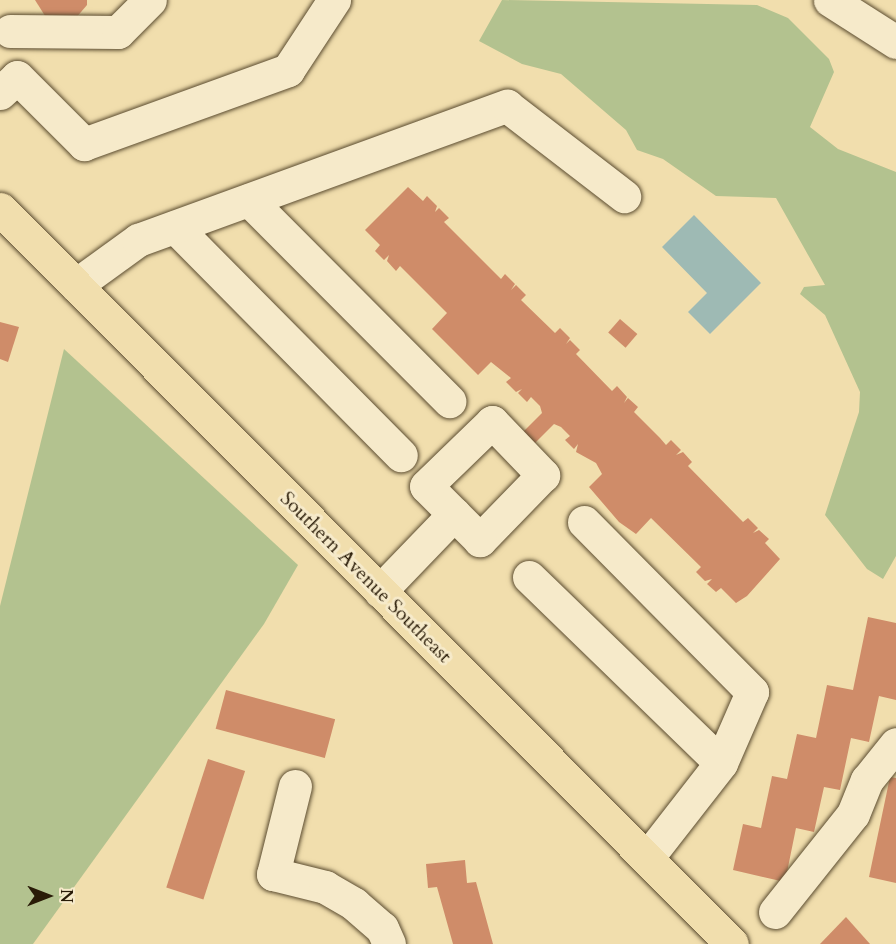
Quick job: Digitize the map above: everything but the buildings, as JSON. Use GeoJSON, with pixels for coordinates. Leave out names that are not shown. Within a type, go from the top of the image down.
{"type":"FeatureCollection","features":[{"type":"Feature","properties":{"kind":"main road","name":"Southern Avenue Southeast"},"geometry":{"type":"LineString","coordinates":[[0,209],[732,944]]}},
{"type":"Feature","properties":{"kind":"street"},"geometry":{"type":"LineString","coordinates":[[4,55],[118,32],[150,0]]}},
{"type":"Feature","properties":{"kind":"street"},"geometry":{"type":"LineString","coordinates":[[4,55],[84,144],[288,70],[334,0]]}},
{"type":"Feature","properties":{"kind":"street"},"geometry":{"type":"LineString","coordinates":[[830,0],[896,42]]}},
{"type":"Feature","properties":{"kind":"street"},"geometry":{"type":"LineString","coordinates":[[76,285],[138,240],[507,106],[624,196]]}},
{"type":"Feature","properties":{"kind":"street"},"geometry":{"type":"LineString","coordinates":[[249,200],[449,401]]}},
{"type":"Feature","properties":{"kind":"street"},"geometry":{"type":"LineString","coordinates":[[175,227],[400,455]]}},
{"type":"Feature","properties":{"kind":"street"},"geometry":{"type":"LineString","coordinates":[[381,591],[454,514]]}},
{"type":"Feature","properties":{"kind":"street"},"geometry":{"type":"LineString","coordinates":[[584,522],[752,692],[721,763],[647,858]]}},
{"type":"Feature","properties":{"kind":"street"},"geometry":{"type":"LineString","coordinates":[[530,577],[721,763]]}},
{"type":"Feature","properties":{"kind":"street"},"geometry":{"type":"LineString","coordinates":[[775,912],[853,814],[867,780],[896,744]]}},
{"type":"Feature","properties":{"kind":"street"},"geometry":{"type":"LineString","coordinates":[[295,786],[273,874],[325,887],[354,904],[382,928],[389,944]]}},
{"type":"Feature","properties":{"kind":"green space"},"geometry":{"type":"Polygon","coordinates":[[[502,0],[757,5],[788,18],[829,59],[834,72],[810,127],[838,149],[896,172],[896,556],[883,579],[867,569],[825,515],[859,412],[860,392],[825,315],[800,294],[804,287],[825,285],[776,198],[716,196],[663,159],[637,150],[626,130],[561,74],[522,64],[479,41],[502,0]]]}},
{"type":"Feature","properties":{"kind":"green space"},"geometry":{"type":"Polygon","coordinates":[[[64,349],[298,565],[264,624],[33,944],[0,944],[0,606],[64,349]]]}},
{"type":"Feature","properties":{"kind":"water"},"geometry":{"type":"Polygon","coordinates":[[[694,215],[761,283],[710,334],[688,312],[707,293],[662,247],[694,215]]]}}]}
